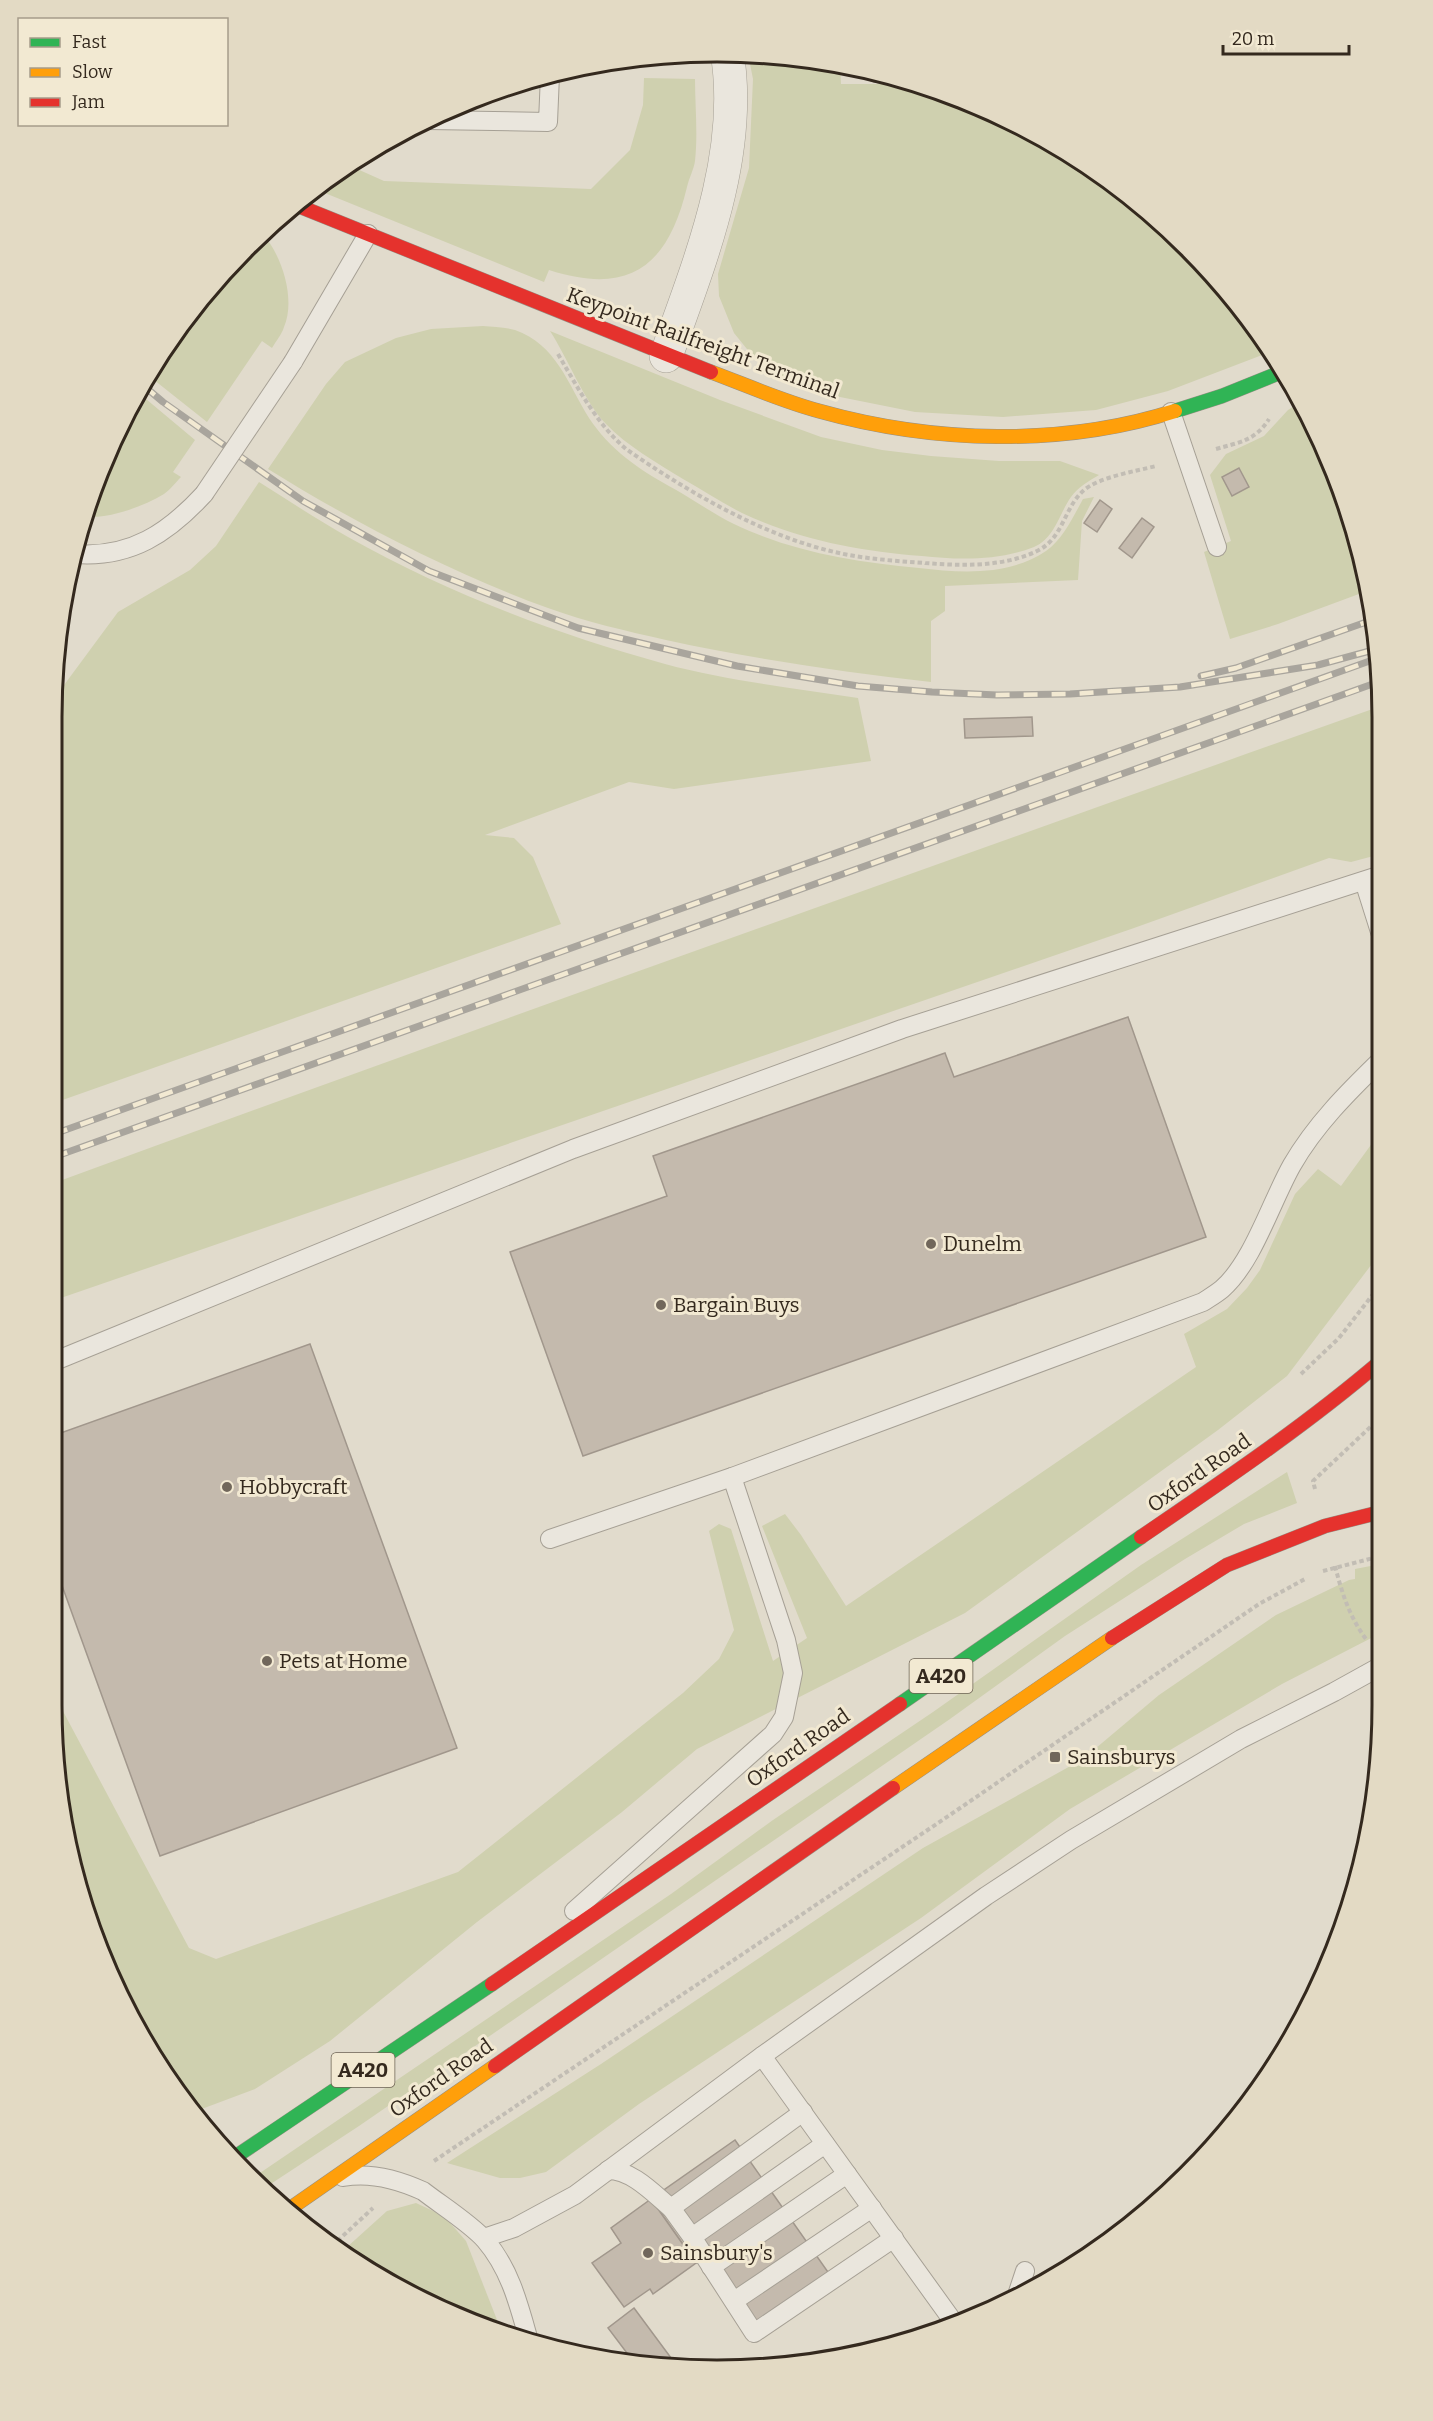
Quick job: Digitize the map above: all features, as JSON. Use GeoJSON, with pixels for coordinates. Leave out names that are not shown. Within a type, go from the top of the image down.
{"type":"FeatureCollection","features":[{"type":"Feature","properties":{"kind":"main road","name":"Keypoint Railfreight Terminal"},"geometry":{"type":"LineString","coordinates":[[304,208],[666,356],[818,411],[905,430],[988,436],[1077,433],[1110,428],[1172,412],[1222,396],[1275,375]]}},
{"type":"Feature","properties":{"kind":"main road","name":"Oxford Road"},"geometry":{"type":"LineString","coordinates":[[240,2154],[495,1982],[1248,1464],[1340,1397],[1372,1369]]}},
{"type":"Feature","properties":{"kind":"main road","name":"Oxford Road"},"geometry":{"type":"LineString","coordinates":[[295,2205],[958,1743],[1148,1614],[1227,1565],[1324,1527],[1372,1514]]}},
{"type":"Feature","properties":{"kind":"street"},"geometry":{"type":"LineString","coordinates":[[666,356],[698,268],[731,133],[729,62]]}},
{"type":"Feature","properties":{"kind":"lane"},"geometry":{"type":"LineString","coordinates":[[446,120],[549,122],[550,83]]}},
{"type":"Feature","properties":{"kind":"lane"},"geometry":{"type":"LineString","coordinates":[[82,553],[124,549],[145,543],[162,534],[204,494],[292,362],[368,234]]}},
{"type":"Feature","properties":{"kind":"lane"},"geometry":{"type":"LineString","coordinates":[[1172,412],[1216,547]]}},
{"type":"Feature","properties":{"kind":"lane"},"geometry":{"type":"LineString","coordinates":[[61,1359],[573,1149],[902,1029],[1372,878]]}},
{"type":"Feature","properties":{"kind":"lane"},"geometry":{"type":"LineString","coordinates":[[550,1539],[732,1477],[1203,1302],[1222,1289],[1240,1265],[1292,1166],[1312,1134],[1372,1069]]}},
{"type":"Feature","properties":{"kind":"lane"},"geometry":{"type":"LineString","coordinates":[[495,1982],[773,1734],[784,1717],[794,1672],[786,1640],[732,1477]]}},
{"type":"Feature","properties":{"kind":"lane"},"geometry":{"type":"LineString","coordinates":[[484,2238],[514,2228],[575,2195],[762,2056],[986,1896],[1071,1840],[1241,1738],[1372,1671]]}},
{"type":"Feature","properties":{"kind":"lane"},"geometry":{"type":"LineString","coordinates":[[762,2056],[950,2316]]}},
{"type":"Feature","properties":{"kind":"lane"},"geometry":{"type":"LineString","coordinates":[[670,2208],[803,2112]]}},
{"type":"Feature","properties":{"kind":"lane"},"geometry":{"type":"LineString","coordinates":[[692,2237],[825,2144]]}},
{"type":"Feature","properties":{"kind":"lane"},"geometry":{"type":"LineString","coordinates":[[608,2170],[618,2170],[641,2182],[670,2208],[692,2237],[754,2332],[894,2238]]}},
{"type":"Feature","properties":{"kind":"lane"},"geometry":{"type":"LineString","coordinates":[[711,2266],[847,2174]]}},
{"type":"Feature","properties":{"kind":"lane"},"geometry":{"type":"LineString","coordinates":[[333,2179],[353,2175],[377,2177],[403,2183],[423,2191],[484,2238],[507,2275],[519,2302],[526,2331]]}},
{"type":"Feature","properties":{"kind":"lane"},"geometry":{"type":"LineString","coordinates":[[734,2301],[872,2208]]}},
{"type":"Feature","properties":{"kind":"lane"},"geometry":{"type":"LineString","coordinates":[[1021,2284],[1025,2271]]}},
{"type":"Feature","properties":{"kind":"path"},"geometry":{"type":"LineString","coordinates":[[555,348],[596,418],[609,435],[647,464],[758,527],[840,553],[940,565],[977,565],[1010,560],[1038,551],[1051,542],[1084,489],[1127,473],[1252,438],[1260,433],[1274,410]]}},
{"type":"Feature","properties":{"kind":"path"},"geometry":{"type":"LineString","coordinates":[[1339,1338],[1372,1296]]}},
{"type":"Feature","properties":{"kind":"path"},"geometry":{"type":"LineString","coordinates":[[1317,1574],[1372,1558]]}},
{"type":"Feature","properties":{"kind":"path"},"geometry":{"type":"LineString","coordinates":[[1335,1567],[1345,1603],[1355,1623],[1371,1645]]}},
{"type":"Feature","properties":{"kind":"path"},"geometry":{"type":"LineString","coordinates":[[339,2239],[403,2183],[944,1819],[1258,1604],[1308,1577]]}},
{"type":"Feature","properties":{"kind":"green space"},"geometry":{"type":"Polygon","coordinates":[[[750,63],[802,67],[840,73],[841,84],[886,84],[967,111],[1044,149],[1115,197],[1180,253],[1236,318],[1262,355],[1168,391],[1096,410],[1003,417],[915,412],[830,395],[773,373],[751,354],[734,333],[719,296],[718,274],[749,168],[753,79],[750,63]]]}},
{"type":"Feature","properties":{"kind":"green space"},"geometry":{"type":"Polygon","coordinates":[[[644,78],[695,79],[695,161],[679,214],[669,237],[656,255],[641,268],[623,276],[602,279],[577,277],[549,270],[544,282],[324,193],[357,169],[384,181],[591,189],[630,150],[643,105],[644,78]]]}},
{"type":"Feature","properties":{"kind":"green space"},"geometry":{"type":"Polygon","coordinates":[[[267,240],[281,265],[288,291],[287,316],[282,332],[272,348],[262,341],[207,422],[155,380],[197,318],[224,285],[267,240]]]}},
{"type":"Feature","properties":{"kind":"green space"},"geometry":{"type":"Polygon","coordinates":[[[483,326],[515,330],[541,345],[559,366],[593,423],[621,454],[646,473],[715,514],[756,534],[801,549],[848,559],[935,570],[985,571],[1017,565],[1046,551],[1063,534],[1083,499],[1094,497],[1082,521],[1078,580],[945,586],[945,611],[931,621],[931,682],[864,674],[699,647],[621,630],[563,613],[512,594],[405,546],[268,469],[326,384],[345,362],[396,338],[431,329],[483,326]]]}},
{"type":"Feature","properties":{"kind":"green space"},"geometry":{"type":"Polygon","coordinates":[[[550,331],[720,400],[821,437],[882,450],[931,456],[999,461],[1060,461],[1099,475],[1074,493],[1047,538],[1021,552],[964,559],[875,551],[830,543],[786,530],[742,513],[663,467],[623,440],[598,415],[550,331]]]}},
{"type":"Feature","properties":{"kind":"green space"},"geometry":{"type":"Polygon","coordinates":[[[144,398],[195,440],[173,472],[181,477],[164,494],[136,508],[93,517],[111,466],[144,398]]]}},
{"type":"Feature","properties":{"kind":"green space"},"geometry":{"type":"Polygon","coordinates":[[[1293,407],[1322,466],[1337,506],[1360,594],[1230,639],[1204,552],[1231,541],[1210,475],[1226,454],[1264,436],[1293,407]],[[1239,468],[1222,477],[1232,496],[1249,487],[1239,468]]]}},
{"type":"Feature","properties":{"kind":"green space"},"geometry":{"type":"Polygon","coordinates":[[[259,482],[337,531],[386,557],[463,594],[543,625],[624,652],[689,670],[761,684],[858,698],[871,761],[674,789],[629,782],[485,835],[514,838],[533,857],[561,924],[61,1101],[62,687],[118,612],[190,570],[216,546],[259,482]]]}},
{"type":"Feature","properties":{"kind":"green space"},"geometry":{"type":"Polygon","coordinates":[[[1372,709],[1372,856],[1351,862],[1329,858],[1134,928],[61,1298],[61,1180],[1372,709]]]}},
{"type":"Feature","properties":{"kind":"green space"},"geometry":{"type":"Polygon","coordinates":[[[1372,1143],[1372,1264],[1287,1376],[1218,1430],[965,1613],[697,1749],[622,1812],[477,1922],[330,2041],[255,2089],[202,2109],[197,2103],[149,2032],[111,1955],[96,1915],[74,1832],[67,1790],[61,1708],[189,1948],[216,1959],[458,1872],[683,1693],[719,1659],[734,1630],[709,1531],[719,1524],[731,1529],[773,1661],[807,1638],[762,1526],[785,1514],[846,1606],[1196,1367],[1184,1334],[1227,1309],[1247,1288],[1260,1270],[1295,1194],[1318,1169],[1341,1186],[1372,1143]]]}},
{"type":"Feature","properties":{"kind":"green space"},"geometry":{"type":"Polygon","coordinates":[[[1287,1472],[1297,1503],[1244,1524],[1065,1636],[950,1719],[359,2126],[271,2184],[259,2174],[671,1894],[773,1820],[933,1712],[1141,1565],[1287,1472]]]}},
{"type":"Feature","properties":{"kind":"green space"},"geometry":{"type":"Polygon","coordinates":[[[1372,1566],[1372,1638],[1282,1684],[1070,1809],[921,1918],[639,2104],[546,2172],[520,2178],[500,2178],[447,2163],[601,2064],[923,1848],[1083,1759],[1159,1695],[1276,1615],[1355,1579],[1355,1569],[1372,1566]]]}},
{"type":"Feature","properties":{"kind":"green space"},"geometry":{"type":"Polygon","coordinates":[[[416,2203],[444,2216],[466,2241],[498,2322],[427,2292],[389,2272],[348,2246],[387,2211],[416,2203]]]}},
{"type":"Feature","properties":{"kind":"building"},"geometry":{"type":"Polygon","coordinates":[[[1239,468],[1249,487],[1232,496],[1222,477],[1239,468]]]}},
{"type":"Feature","properties":{"kind":"building"},"geometry":{"type":"Polygon","coordinates":[[[1100,500],[1112,509],[1097,532],[1084,523],[1100,500]]]}},
{"type":"Feature","properties":{"kind":"building"},"geometry":{"type":"Polygon","coordinates":[[[1142,518],[1154,527],[1132,558],[1119,548],[1142,518]]]}},
{"type":"Feature","properties":{"kind":"building"},"geometry":{"type":"Polygon","coordinates":[[[1032,717],[1033,736],[965,738],[964,719],[1032,717]]]}},
{"type":"Feature","properties":{"kind":"building"},"geometry":{"type":"Polygon","coordinates":[[[1128,1017],[1206,1237],[583,1456],[510,1252],[667,1196],[653,1156],[945,1053],[954,1077],[1128,1017]]]}},
{"type":"Feature","properties":{"kind":"building"},"geometry":{"type":"Polygon","coordinates":[[[310,1344],[457,1748],[160,1856],[61,1583],[61,1433],[310,1344]]]}},
{"type":"Feature","properties":{"kind":"building"},"geometry":{"type":"Polygon","coordinates":[[[735,2140],[835,2282],[756,2338],[699,2258],[696,2263],[651,2199],[735,2140]]]}},
{"type":"Feature","properties":{"kind":"building","name":"Sainsbury's"},"geometry":{"type":"Polygon","coordinates":[[[651,2199],[696,2263],[653,2294],[650,2289],[624,2307],[592,2263],[621,2243],[611,2228],[651,2199]]]}},
{"type":"Feature","properties":{"kind":"building"},"geometry":{"type":"Polygon","coordinates":[[[634,2308],[671,2358],[627,2353],[608,2328],[634,2308]]]}},
{"type":"Feature","properties":{"kind":"railway"},"geometry":{"type":"LineString","coordinates":[[149,390],[303,501],[429,571],[578,628],[737,666],[858,686],[997,695],[1070,694],[1180,687],[1318,665],[1368,651]]}},
{"type":"Feature","properties":{"kind":"railway"},"geometry":{"type":"LineString","coordinates":[[1201,676],[1236,668],[1365,623]]}},
{"type":"Feature","properties":{"kind":"railway"},"geometry":{"type":"LineString","coordinates":[[61,1131],[1369,661]]}},
{"type":"Feature","properties":{"kind":"railway"},"geometry":{"type":"LineString","coordinates":[[61,1154],[1371,685]]}},
{"type":"Feature","properties":{"kind":"traffic: fast"},"geometry":{"type":"LineString","coordinates":[[1175,411],[1222,396],[1275,375]]}},
{"type":"Feature","properties":{"kind":"traffic: fast"},"geometry":{"type":"LineString","coordinates":[[900,1704],[1141,1537]]}},
{"type":"Feature","properties":{"kind":"traffic: fast"},"geometry":{"type":"LineString","coordinates":[[240,2154],[492,1984]]}},
{"type":"Feature","properties":{"kind":"traffic: slow"},"geometry":{"type":"LineString","coordinates":[[711,372],[819,411],[862,422],[952,435],[1043,435],[1088,431],[1132,423],[1175,411]]}},
{"type":"Feature","properties":{"kind":"traffic: slow"},"geometry":{"type":"LineString","coordinates":[[893,1788],[1112,1638]]}},
{"type":"Feature","properties":{"kind":"traffic: slow"},"geometry":{"type":"LineString","coordinates":[[295,2205],[495,2066]]}},
{"type":"Feature","properties":{"kind":"traffic: jam"},"geometry":{"type":"LineString","coordinates":[[304,208],[711,372]]}},
{"type":"Feature","properties":{"kind":"traffic: jam"},"geometry":{"type":"LineString","coordinates":[[1141,1537],[1233,1474],[1372,1368]]}},
{"type":"Feature","properties":{"kind":"traffic: jam"},"geometry":{"type":"LineString","coordinates":[[1112,1638],[1227,1565],[1325,1526],[1372,1514]]}},
{"type":"Feature","properties":{"kind":"traffic: jam"},"geometry":{"type":"LineString","coordinates":[[492,1984],[900,1704]]}},
{"type":"Feature","properties":{"kind":"traffic: jam"},"geometry":{"type":"LineString","coordinates":[[495,2066],[893,1788]]}},
{"type":"Feature","properties":{"kind":"place","name":"Dunelm"},"geometry":{"type":"Point","coordinates":[931,1244]}},
{"type":"Feature","properties":{"kind":"place","name":"Bargain Buys"},"geometry":{"type":"Point","coordinates":[661,1305]}},
{"type":"Feature","properties":{"kind":"place","name":"Hobbycraft"},"geometry":{"type":"Point","coordinates":[227,1487]}},
{"type":"Feature","properties":{"kind":"place","name":"Pets at Home"},"geometry":{"type":"Point","coordinates":[267,1661]}},
{"type":"Feature","properties":{"kind":"place","name":"Sainsburys"},"geometry":{"type":"Point","coordinates":[1055,1757]}},
{"type":"Feature","properties":{"kind":"place","name":"Sainsbury's"},"geometry":{"type":"Point","coordinates":[648,2253]}}]}
